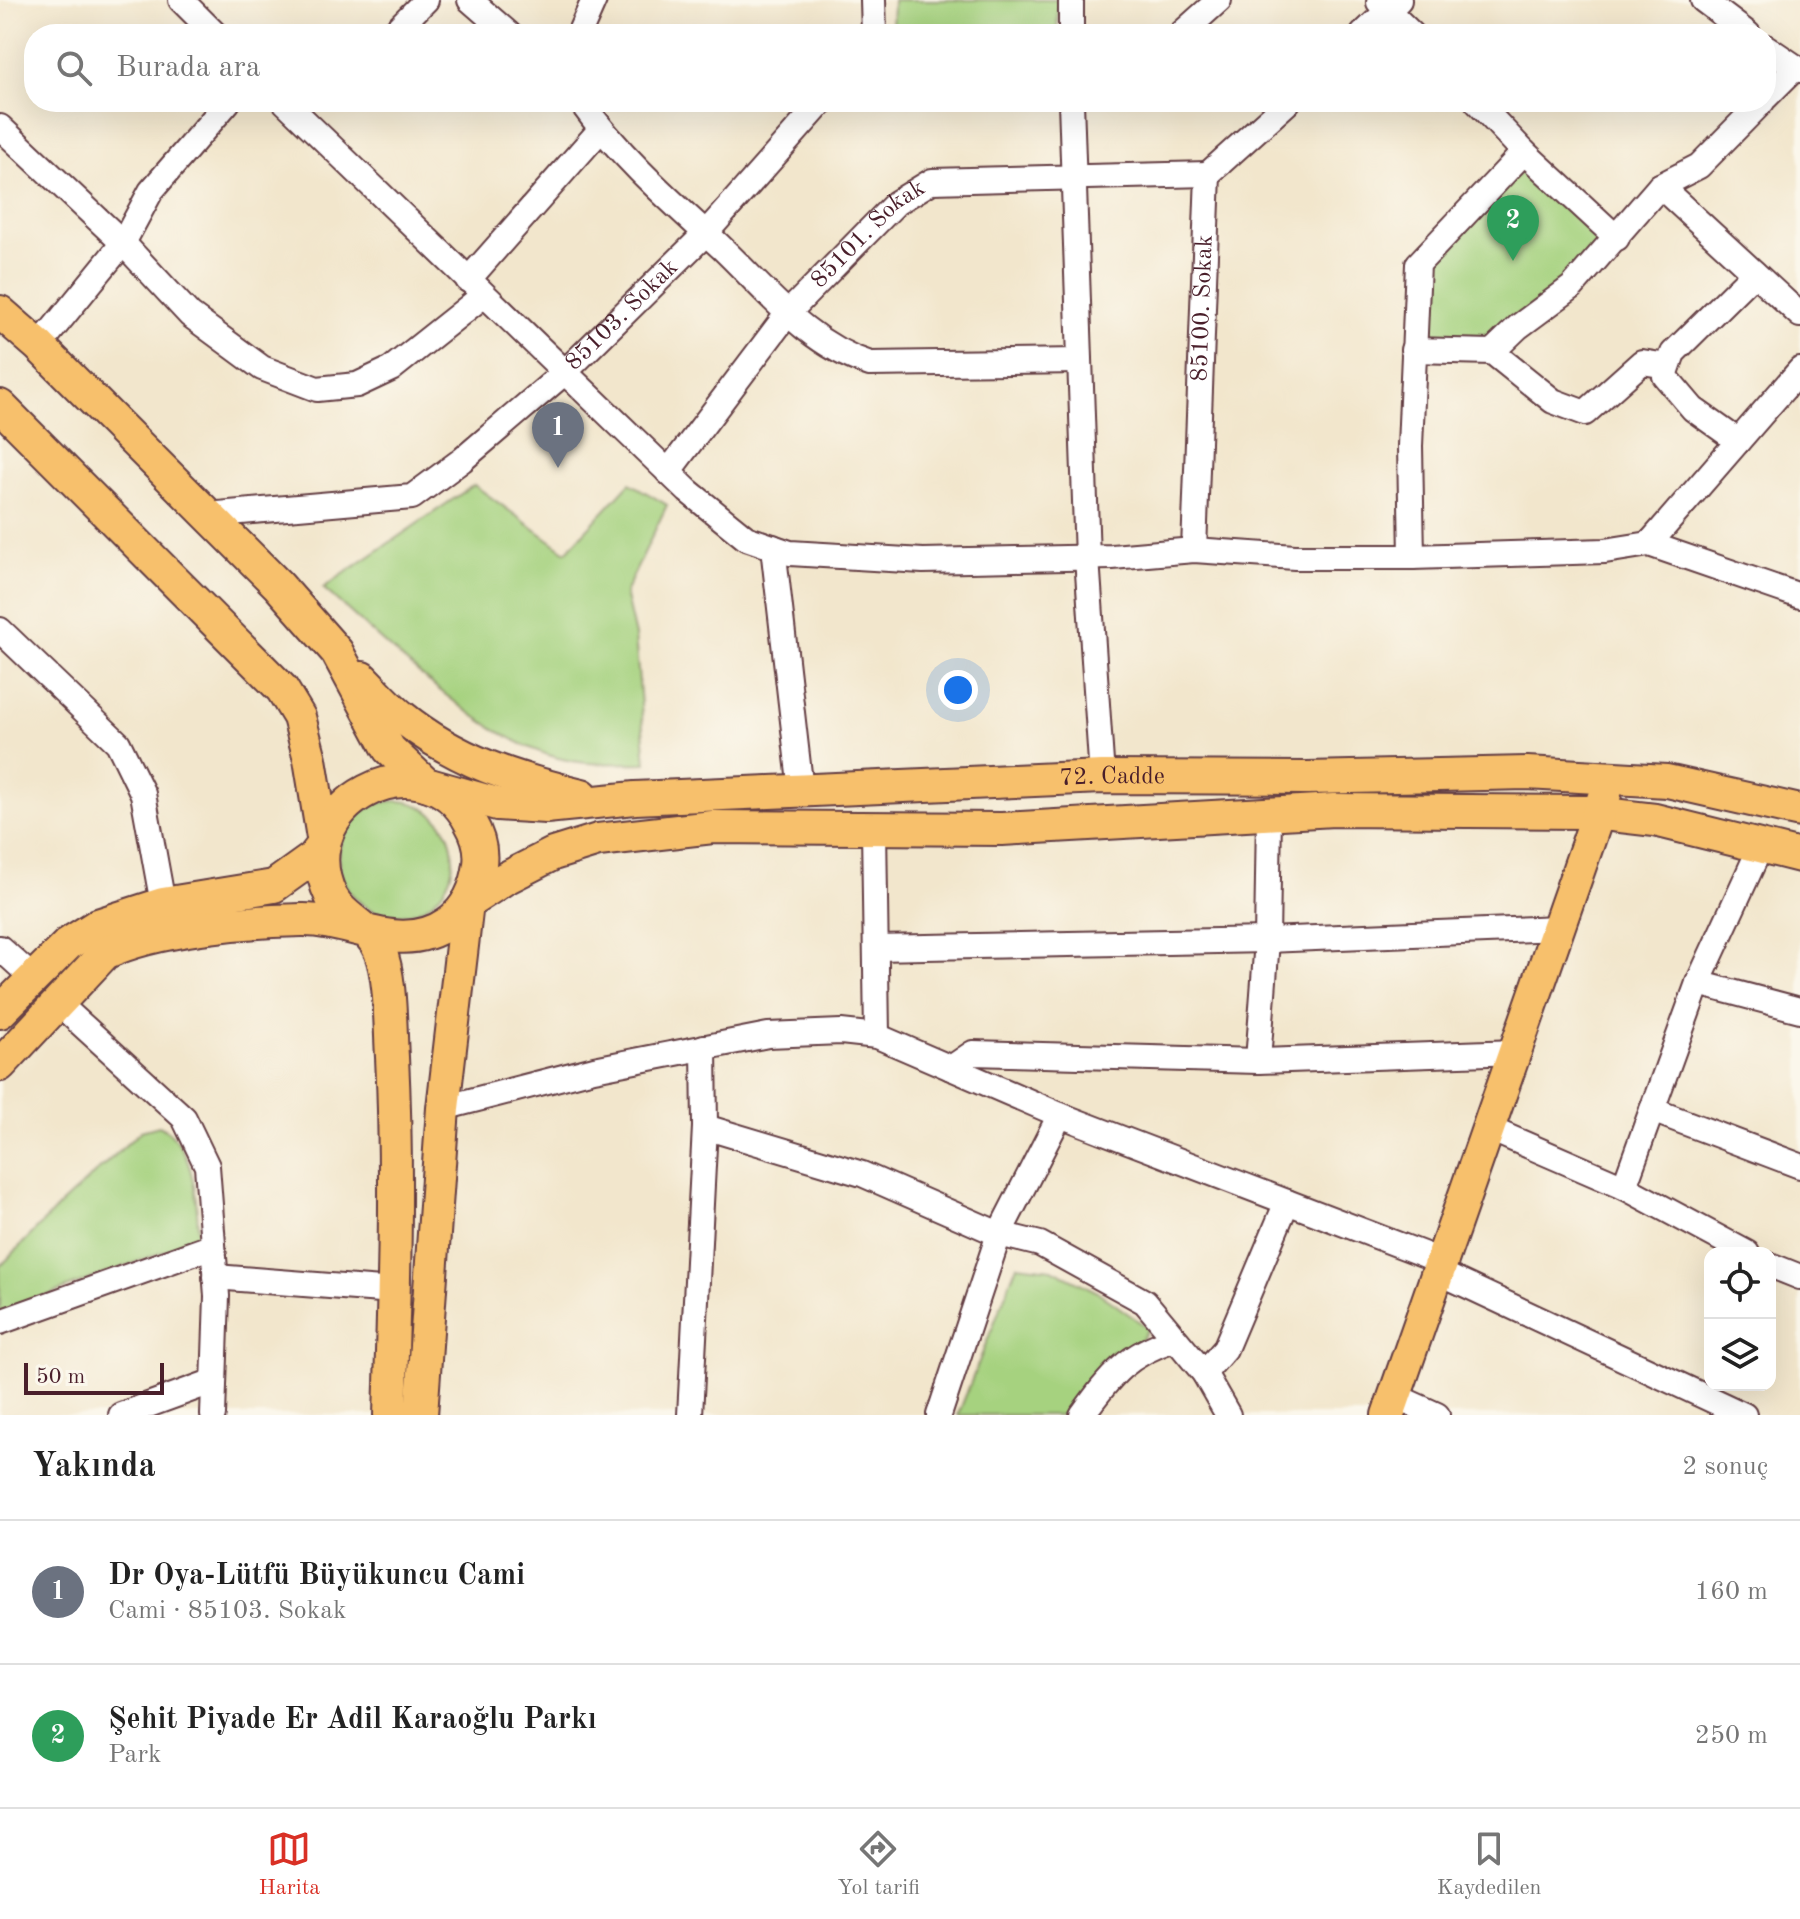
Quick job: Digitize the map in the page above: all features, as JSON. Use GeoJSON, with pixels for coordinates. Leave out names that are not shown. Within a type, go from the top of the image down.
{"type":"FeatureCollection","features":[{"type":"Feature","properties":{"kind":"main road"},"geometry":{"type":"LineString","coordinates":[[0,312],[39,346],[278,585],[337,652],[400,716],[448,749],[499,773],[608,801]]}},
{"type":"Feature","properties":{"kind":"main road"},"geometry":{"type":"LineString","coordinates":[[0,406],[282,689],[299,717],[310,759],[324,844],[324,871],[332,897],[348,918],[371,933],[382,954],[389,1003],[394,1099],[394,1291],[390,1411]]}},
{"type":"Feature","properties":{"kind":"main road"},"geometry":{"type":"LineString","coordinates":[[337,652],[389,749],[426,784],[448,795],[465,812],[476,833],[481,857],[477,881],[467,903],[443,1108],[421,1415]]}},
{"type":"Feature","properties":{"kind":"main road","name":"72. Cadde"},"geometry":{"type":"LineString","coordinates":[[426,784],[497,804],[546,807],[608,801],[1102,777],[1307,778],[1527,773],[1667,781],[1800,811]]}},
{"type":"Feature","properties":{"kind":"main road"},"geometry":{"type":"LineString","coordinates":[[1392,1406],[1612,776]]}},
{"type":"Feature","properties":{"kind":"main road"},"geometry":{"type":"LineString","coordinates":[[0,1012],[68,944],[98,925],[163,904],[274,886],[313,858],[324,844],[334,819],[351,799],[374,786],[400,780],[426,784]]}},
{"type":"Feature","properties":{"kind":"main road"},"geometry":{"type":"LineString","coordinates":[[0,1065],[105,953],[126,943],[215,927],[306,920],[398,938],[424,935],[449,923],[467,903],[504,879],[553,854],[598,840],[713,827],[1002,829],[1334,810],[1598,814],[1655,820],[1800,856]]}},
{"type":"Feature","properties":{"kind":"street"},"geometry":{"type":"LineString","coordinates":[[181,0],[205,24]]}},
{"type":"Feature","properties":{"kind":"street"},"geometry":{"type":"LineString","coordinates":[[402,24],[426,0]]}},
{"type":"Feature","properties":{"kind":"street"},"geometry":{"type":"LineString","coordinates":[[470,0],[498,24]]}},
{"type":"Feature","properties":{"kind":"street"},"geometry":{"type":"LineString","coordinates":[[583,24],[594,0]]}},
{"type":"Feature","properties":{"kind":"street"},"geometry":{"type":"LineString","coordinates":[[873,0],[874,24]]}},
{"type":"Feature","properties":{"kind":"street"},"geometry":{"type":"LineString","coordinates":[[1071,0],[1071,24]]}},
{"type":"Feature","properties":{"kind":"street"},"geometry":{"type":"LineString","coordinates":[[1192,24],[1219,0]]}},
{"type":"Feature","properties":{"kind":"street"},"geometry":{"type":"LineString","coordinates":[[1703,0],[1734,9]]}},
{"type":"Feature","properties":{"kind":"street"},"geometry":{"type":"LineString","coordinates":[[1371,24],[1389,3],[1405,24]]}},
{"type":"Feature","properties":{"kind":"street"},"geometry":{"type":"LineString","coordinates":[[1776,54],[1797,69],[1776,88]]}},
{"type":"Feature","properties":{"kind":"street"},"geometry":{"type":"LineString","coordinates":[[39,346],[123,243],[151,191],[219,112]]}},
{"type":"Feature","properties":{"kind":"street"},"geometry":{"type":"LineString","coordinates":[[307,112],[476,287],[668,472],[746,538],[790,553],[923,561],[1087,558],[1194,550],[1295,557],[1412,557],[1605,551],[1649,544],[1800,596]]}},
{"type":"Feature","properties":{"kind":"street"},"geometry":{"type":"LineString","coordinates":[[588,112],[632,164],[705,234],[803,327],[844,356],[870,364],[1080,361]]}},
{"type":"Feature","properties":{"kind":"street","name":"85103. Sokak"},"geometry":{"type":"LineString","coordinates":[[207,515],[412,497],[462,460],[565,372],[705,234],[813,112]]}},
{"type":"Feature","properties":{"kind":"street"},"geometry":{"type":"LineString","coordinates":[[1071,112],[1087,558],[1102,777]]}},
{"type":"Feature","properties":{"kind":"street"},"geometry":{"type":"LineString","coordinates":[[1208,174],[1277,112]]}},
{"type":"Feature","properties":{"kind":"street"},"geometry":{"type":"LineString","coordinates":[[1486,112],[1524,152],[1617,238]]}},
{"type":"Feature","properties":{"kind":"street"},"geometry":{"type":"LineString","coordinates":[[1492,352],[1518,327],[1572,287],[1660,186],[1699,166],[1752,112]]}},
{"type":"Feature","properties":{"kind":"street"},"geometry":{"type":"LineString","coordinates":[[0,127],[123,243],[190,315],[262,368],[317,389],[357,385],[391,369],[476,287],[601,129]]}},
{"type":"Feature","properties":{"kind":"street"},"geometry":{"type":"LineString","coordinates":[[1412,557],[1410,446],[1418,264],[1524,152]]}},
{"type":"Feature","properties":{"kind":"street","name":"85101. Sokak"},"geometry":{"type":"LineString","coordinates":[[668,472],[788,313],[896,203],[932,181],[1208,174]]}},
{"type":"Feature","properties":{"kind":"street","name":"85100. Sokak"},"geometry":{"type":"LineString","coordinates":[[1194,550],[1208,174]]}},
{"type":"Feature","properties":{"kind":"street"},"geometry":{"type":"LineString","coordinates":[[1660,186],[1800,315]]}},
{"type":"Feature","properties":{"kind":"street"},"geometry":{"type":"LineString","coordinates":[[1738,441],[1693,409],[1665,376],[1673,353],[1754,273]]}},
{"type":"Feature","properties":{"kind":"street"},"geometry":{"type":"LineString","coordinates":[[1413,350],[1492,352],[1553,401],[1585,413],[1642,362],[1667,366]]}},
{"type":"Feature","properties":{"kind":"street"},"geometry":{"type":"LineString","coordinates":[[1649,544],[1800,370]]}},
{"type":"Feature","properties":{"kind":"street"},"geometry":{"type":"LineString","coordinates":[[773,547],[801,791]]}},
{"type":"Feature","properties":{"kind":"street"},"geometry":{"type":"LineString","coordinates":[[0,630],[118,743],[143,794],[163,904]]}},
{"type":"Feature","properties":{"kind":"street"},"geometry":{"type":"LineString","coordinates":[[1258,1061],[1267,940],[1269,814]]}},
{"type":"Feature","properties":{"kind":"street"},"geometry":{"type":"LineString","coordinates":[[874,828],[877,1036]]}},
{"type":"Feature","properties":{"kind":"street"},"geometry":{"type":"LineString","coordinates":[[1624,1187],[1698,983],[1761,846]]}},
{"type":"Feature","properties":{"kind":"street"},"geometry":{"type":"LineString","coordinates":[[876,948],[1267,940],[1559,928]]}},
{"type":"Feature","properties":{"kind":"street"},"geometry":{"type":"LineString","coordinates":[[0,948],[33,978]]}},
{"type":"Feature","properties":{"kind":"street"},"geometry":{"type":"LineString","coordinates":[[1698,983],[1800,1010]]}},
{"type":"Feature","properties":{"kind":"street"},"geometry":{"type":"LineString","coordinates":[[58,1003],[184,1118],[207,1166],[215,1277],[213,1415]]}},
{"type":"Feature","properties":{"kind":"street"},"geometry":{"type":"LineString","coordinates":[[443,1108],[594,1069],[768,1035],[841,1032],[877,1036],[1060,1115],[1287,1202],[1439,1266],[1744,1415]]}},
{"type":"Feature","properties":{"kind":"street"},"geometry":{"type":"LineString","coordinates":[[690,1415],[705,1127],[704,1047]]}},
{"type":"Feature","properties":{"kind":"street"},"geometry":{"type":"LineString","coordinates":[[951,1068],[973,1053],[1258,1061],[1517,1052]]}},
{"type":"Feature","properties":{"kind":"street"},"geometry":{"type":"LineString","coordinates":[[1652,1110],[1800,1166]]}},
{"type":"Feature","properties":{"kind":"street"},"geometry":{"type":"LineString","coordinates":[[939,1415],[999,1234],[1060,1115]]}},
{"type":"Feature","properties":{"kind":"street"},"geometry":{"type":"LineString","coordinates":[[705,1127],[862,1174],[999,1234],[1040,1244],[1145,1302],[1204,1373],[1220,1410]]}},
{"type":"Feature","properties":{"kind":"street"},"geometry":{"type":"LineString","coordinates":[[1490,1129],[1624,1187],[1736,1247]]}},
{"type":"Feature","properties":{"kind":"street"},"geometry":{"type":"LineString","coordinates":[[1204,1373],[1225,1349],[1287,1202]]}},
{"type":"Feature","properties":{"kind":"street"},"geometry":{"type":"LineString","coordinates":[[0,1322],[213,1246]]}},
{"type":"Feature","properties":{"kind":"street"},"geometry":{"type":"LineString","coordinates":[[1776,1267],[1800,1277]]}},
{"type":"Feature","properties":{"kind":"street"},"geometry":{"type":"LineString","coordinates":[[215,1277],[394,1291]]}},
{"type":"Feature","properties":{"kind":"street"},"geometry":{"type":"LineString","coordinates":[[1082,1415],[1110,1376],[1147,1347],[1175,1339]]}},
{"type":"Feature","properties":{"kind":"street"},"geometry":{"type":"LineString","coordinates":[[121,1415],[214,1381]]}},
{"type":"Feature","properties":{"kind":"street"},"geometry":{"type":"LineString","coordinates":[[1392,1406],[1437,1415]]}},
{"type":"Feature","properties":{"kind":"green space"},"geometry":{"type":"Polygon","coordinates":[[[893,0],[1058,0],[1057,24],[892,24],[893,0]]]}},
{"type":"Feature","properties":{"kind":"green space"},"geometry":{"type":"Polygon","coordinates":[[[1524,168],[1602,242],[1514,339],[1458,349],[1425,331],[1424,271],[1524,168]]]}},
{"type":"Feature","properties":{"kind":"green space"},"geometry":{"type":"Polygon","coordinates":[[[630,483],[667,505],[625,593],[635,636],[646,763],[579,762],[545,754],[511,739],[443,693],[323,588],[474,485],[566,552],[630,483]]]}},
{"type":"Feature","properties":{"kind":"green space"},"geometry":{"type":"Polygon","coordinates":[[[396,801],[418,805],[436,818],[449,836],[453,858],[449,880],[436,898],[418,911],[396,915],[374,911],[356,898],[343,880],[339,858],[343,836],[356,818],[374,805],[396,801]]]}},
{"type":"Feature","properties":{"kind":"green space"},"geometry":{"type":"Polygon","coordinates":[[[159,1126],[171,1134],[187,1160],[195,1192],[198,1239],[0,1313],[0,1267],[53,1212],[141,1131],[159,1126]]]}},
{"type":"Feature","properties":{"kind":"green space"},"geometry":{"type":"Polygon","coordinates":[[[1017,1265],[1052,1269],[1098,1292],[1148,1328],[1141,1341],[1108,1365],[1067,1415],[958,1415],[1017,1265]]]}},
{"type":"Feature","properties":{"kind":"place","name":"Şehit Piyade Er Adil Karaoğlu Parkı"},"geometry":{"type":"Point","coordinates":[1513,261]}},
{"type":"Feature","properties":{"kind":"place","name":"Dr Oya-Lütfü Büyükuncu Cami"},"geometry":{"type":"Point","coordinates":[558,468]}}]}
